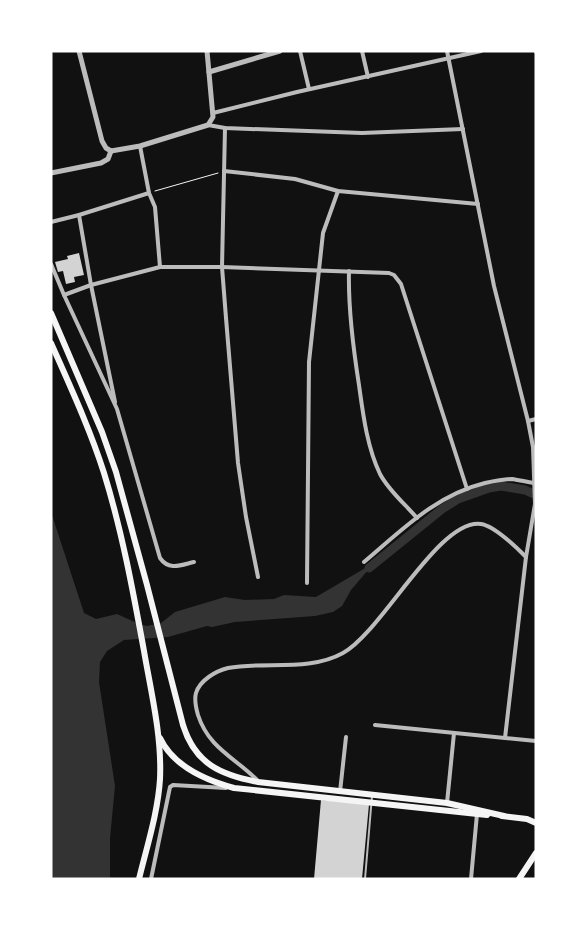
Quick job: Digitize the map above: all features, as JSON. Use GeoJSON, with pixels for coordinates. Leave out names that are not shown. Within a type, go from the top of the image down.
{"type":"FeatureCollection","features":[{"type":"Feature","properties":{"kind":"main road"},"geometry":{"type":"LineString","coordinates":[[51,313],[109,450],[122,491],[185,733],[199,755],[214,768],[236,778],[447,803],[477,812]]}},
{"type":"Feature","properties":{"kind":"main road"},"geometry":{"type":"LineString","coordinates":[[51,343],[104,471],[120,529],[151,689],[160,760],[159,789],[139,879]]}},
{"type":"Feature","properties":{"kind":"main road"},"geometry":{"type":"LineString","coordinates":[[156,722],[163,743],[168,752],[177,761],[207,778],[234,788],[477,812],[519,818],[536,818]]}},
{"type":"Feature","properties":{"kind":"main road"},"geometry":{"type":"LineString","coordinates":[[257,791],[258,782]]}},
{"type":"Feature","properties":{"kind":"main road"},"geometry":{"type":"LineString","coordinates":[[519,818],[536,823]]}},
{"type":"Feature","properties":{"kind":"main road"},"geometry":{"type":"LineString","coordinates":[[519,879],[536,853]]}},
{"type":"Feature","properties":{"kind":"street"},"geometry":{"type":"LineString","coordinates":[[79,51],[102,141],[106,148],[111,151],[140,146],[208,125],[225,128],[362,133],[463,129]]}},
{"type":"Feature","properties":{"kind":"street"},"geometry":{"type":"LineString","coordinates":[[207,51],[213,113],[212,120],[208,125]]}},
{"type":"Feature","properties":{"kind":"street"},"geometry":{"type":"LineString","coordinates":[[208,72],[280,51]]}},
{"type":"Feature","properties":{"kind":"street"},"geometry":{"type":"LineString","coordinates":[[300,51],[309,89]]}},
{"type":"Feature","properties":{"kind":"street"},"geometry":{"type":"LineString","coordinates":[[362,51],[368,77]]}},
{"type":"Feature","properties":{"kind":"street"},"geometry":{"type":"LineString","coordinates":[[447,51],[494,286],[533,447],[536,500],[526,557],[505,738]]}},
{"type":"Feature","properties":{"kind":"street"},"geometry":{"type":"LineString","coordinates":[[213,113],[309,89],[481,51]]}},
{"type":"Feature","properties":{"kind":"street"},"geometry":{"type":"LineString","coordinates":[[225,128],[222,267],[238,463],[258,577]]}},
{"type":"Feature","properties":{"kind":"street"},"geometry":{"type":"LineString","coordinates":[[140,146],[150,193],[155,207],[160,267]]}},
{"type":"Feature","properties":{"kind":"street"},"geometry":{"type":"LineString","coordinates":[[51,173],[101,163],[108,159],[111,151]]}},
{"type":"Feature","properties":{"kind":"street"},"geometry":{"type":"LineString","coordinates":[[224,171],[295,179],[338,191],[478,204]]}},
{"type":"Feature","properties":{"kind":"street"},"geometry":{"type":"LineString","coordinates":[[306,583],[309,362],[325,227],[338,191]]}},
{"type":"Feature","properties":{"kind":"street"},"geometry":{"type":"LineString","coordinates":[[51,222],[150,193]]}},
{"type":"Feature","properties":{"kind":"street"},"geometry":{"type":"LineString","coordinates":[[79,215],[91,285],[117,409],[160,558],[168,566],[172,567],[194,562]]}},
{"type":"Feature","properties":{"kind":"street"},"geometry":{"type":"LineString","coordinates":[[51,264],[117,409]]}},
{"type":"Feature","properties":{"kind":"street"},"geometry":{"type":"LineString","coordinates":[[64,296],[91,285],[160,267],[320,270],[389,273],[394,275],[401,284],[467,489]]}},
{"type":"Feature","properties":{"kind":"street"},"geometry":{"type":"LineString","coordinates":[[349,271],[348,296],[368,439],[384,481],[417,518]]}},
{"type":"Feature","properties":{"kind":"street"},"geometry":{"type":"LineString","coordinates":[[528,421],[536,419]]}},
{"type":"Feature","properties":{"kind":"street"},"geometry":{"type":"LineString","coordinates":[[364,562],[417,518],[449,496],[467,489],[504,480],[511,479],[535,483]]}},
{"type":"Feature","properties":{"kind":"street"},"geometry":{"type":"LineString","coordinates":[[258,782],[250,773],[215,745],[201,722],[195,702],[196,692],[208,677],[228,668],[320,661],[350,650],[371,628],[432,552],[456,533],[475,524],[483,524],[493,528],[526,557]]}},
{"type":"Feature","properties":{"kind":"street"},"geometry":{"type":"LineString","coordinates":[[375,725],[536,741]]}},
{"type":"Feature","properties":{"kind":"street"},"geometry":{"type":"LineString","coordinates":[[447,803],[454,733]]}},
{"type":"Feature","properties":{"kind":"street"},"geometry":{"type":"LineString","coordinates":[[339,799],[346,737]]}},
{"type":"Feature","properties":{"kind":"street"},"geometry":{"type":"LineString","coordinates":[[152,878],[170,786],[234,788]]}},
{"type":"Feature","properties":{"kind":"street"},"geometry":{"type":"LineString","coordinates":[[471,879],[477,812]]}},
{"type":"Feature","properties":{"kind":"lane"},"geometry":{"type":"LineString","coordinates":[[365,879],[372,794]]}},
{"type":"Feature","properties":{"kind":"path"},"geometry":{"type":"LineString","coordinates":[[157,191],[217,173]]}},
{"type":"Feature","properties":{"kind":"shaded area"},"geometry":{"type":"Polygon","coordinates":[[[51,512],[84,613],[96,619],[117,614],[147,626],[161,623],[175,612],[225,597],[245,600],[274,599],[284,595],[316,597],[367,567],[369,569],[351,590],[342,606],[333,612],[315,616],[235,622],[212,627],[207,626],[168,637],[124,640],[107,651],[100,662],[99,682],[115,786],[110,838],[110,879],[51,879],[51,512]]]}},
{"type":"Feature","properties":{"kind":"building"},"geometry":{"type":"Polygon","coordinates":[[[79,253],[84,275],[74,277],[75,282],[66,284],[63,271],[58,272],[55,262],[68,259],[67,256],[79,253]]]}},
{"type":"Feature","properties":{"kind":"building"},"geometry":{"type":"Polygon","coordinates":[[[321,800],[369,804],[362,879],[314,879],[321,800]]]}},
{"type":"Feature","properties":{"kind":"waterway"},"geometry":{"type":"LineString","coordinates":[[369,568],[442,509],[458,499],[489,488],[501,486],[525,490],[536,495]]}}]}
